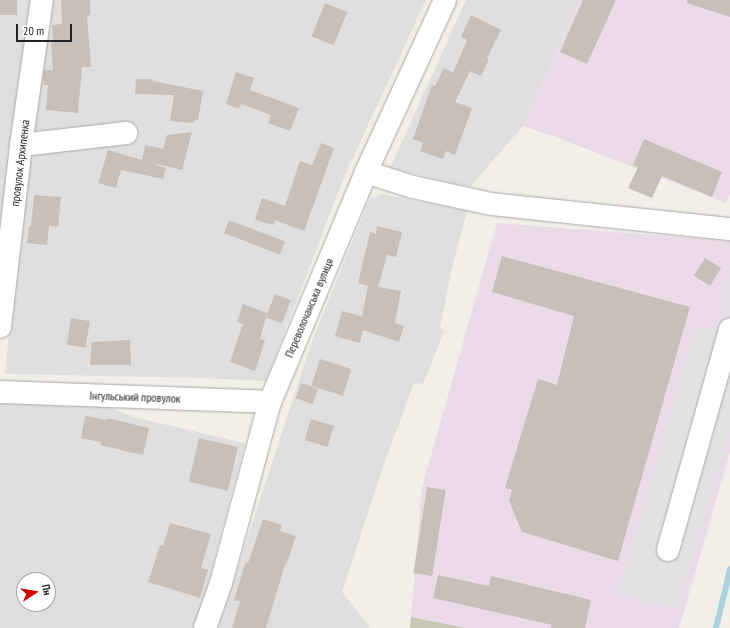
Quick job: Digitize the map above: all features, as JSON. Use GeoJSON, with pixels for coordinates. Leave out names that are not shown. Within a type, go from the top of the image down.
{"type":"FeatureCollection","features":[{"type":"Feature","properties":{"kind":"street","name":"провулок Архипенка"},"geometry":{"type":"LineString","coordinates":[[0,327],[21,145],[42,0]]}},
{"type":"Feature","properties":{"kind":"street","name":"Переволочанська вулиця"},"geometry":{"type":"LineString","coordinates":[[205,628],[221,583],[270,402],[366,172],[445,0]]}},
{"type":"Feature","properties":{"kind":"street"},"geometry":{"type":"LineString","coordinates":[[21,145],[126,133]]}},
{"type":"Feature","properties":{"kind":"street"},"geometry":{"type":"LineString","coordinates":[[366,172],[413,187],[491,204],[730,229]]}},
{"type":"Feature","properties":{"kind":"street"},"geometry":{"type":"LineString","coordinates":[[668,550],[730,330]]}},
{"type":"Feature","properties":{"kind":"street","name":"Інгульський провулок"},"geometry":{"type":"LineString","coordinates":[[0,392],[270,402]]}},
{"type":"Feature","properties":{"kind":"shaded area"},"geometry":{"type":"Polygon","coordinates":[[[0,0],[31,0],[5,185],[0,232],[0,0]]]}},
{"type":"Feature","properties":{"kind":"shaded area"},"geometry":{"type":"Polygon","coordinates":[[[53,0],[426,0],[344,177],[266,381],[204,378],[5,374],[20,218],[33,141],[44,42],[53,0]]]}},
{"type":"Feature","properties":{"kind":"shaded area"},"geometry":{"type":"Polygon","coordinates":[[[466,0],[580,0],[523,126],[470,187],[390,168],[466,0]]]}},
{"type":"Feature","properties":{"kind":"shaded area"},"geometry":{"type":"Polygon","coordinates":[[[580,0],[730,0],[730,194],[726,203],[553,136],[523,126],[580,0]]]}},
{"type":"Feature","properties":{"kind":"shaded area"},"geometry":{"type":"Polygon","coordinates":[[[381,194],[467,211],[451,272],[440,327],[444,332],[423,384],[414,383],[384,464],[342,592],[370,628],[218,628],[310,347],[369,200],[381,194]]]}},
{"type":"Feature","properties":{"kind":"shaded area"},"geometry":{"type":"Polygon","coordinates":[[[497,223],[730,241],[730,452],[679,628],[466,628],[411,617],[422,487],[497,223]]]}},
{"type":"Feature","properties":{"kind":"shaded area"},"geometry":{"type":"Polygon","coordinates":[[[730,261],[730,430],[678,609],[618,594],[694,328],[721,330],[730,261]]]}},
{"type":"Feature","properties":{"kind":"shaded area"},"geometry":{"type":"Polygon","coordinates":[[[0,402],[109,407],[133,417],[245,443],[208,585],[193,628],[0,628],[0,402]]]}},
{"type":"Feature","properties":{"kind":"shaded area"},"geometry":{"type":"Polygon","coordinates":[[[411,617],[466,628],[410,628],[411,617]]]}},
{"type":"Feature","properties":{"kind":"building"},"geometry":{"type":"Polygon","coordinates":[[[0,0],[17,0],[17,15],[0,15],[0,0]]]}},
{"type":"Feature","properties":{"kind":"building"},"geometry":{"type":"Polygon","coordinates":[[[61,0],[90,0],[90,15],[87,16],[91,67],[82,67],[78,113],[46,110],[48,85],[44,85],[44,70],[53,70],[51,43],[53,43],[52,25],[62,24],[61,0]]]}},
{"type":"Feature","properties":{"kind":"building"},"geometry":{"type":"Polygon","coordinates":[[[583,0],[616,0],[587,64],[560,52],[583,0]]]}},
{"type":"Feature","properties":{"kind":"building"},"geometry":{"type":"Polygon","coordinates":[[[687,0],[730,0],[730,17],[687,3],[687,0]]]}},
{"type":"Feature","properties":{"kind":"building"},"geometry":{"type":"Polygon","coordinates":[[[325,3],[347,12],[334,45],[312,36],[325,3]]]}},
{"type":"Feature","properties":{"kind":"building"},"geometry":{"type":"Polygon","coordinates":[[[471,15],[501,30],[487,58],[489,59],[481,76],[470,71],[455,102],[472,108],[455,155],[446,151],[443,159],[420,151],[423,143],[413,139],[432,85],[435,86],[444,68],[453,73],[467,40],[461,37],[471,15]]]}},
{"type":"Feature","properties":{"kind":"building"},"geometry":{"type":"Polygon","coordinates":[[[236,72],[254,78],[250,90],[299,108],[290,131],[268,123],[271,115],[241,104],[239,109],[226,104],[236,72]]]}},
{"type":"Feature","properties":{"kind":"building"},"geometry":{"type":"Polygon","coordinates":[[[136,79],[153,79],[153,81],[203,91],[198,120],[195,120],[194,123],[170,121],[174,95],[135,94],[136,79]]]}},
{"type":"Feature","properties":{"kind":"building"},"geometry":{"type":"Polygon","coordinates":[[[192,132],[182,170],[157,164],[166,168],[163,179],[121,170],[116,188],[98,183],[108,150],[142,160],[145,145],[163,149],[167,135],[192,132]]]}},
{"type":"Feature","properties":{"kind":"building"},"geometry":{"type":"Polygon","coordinates":[[[644,139],[722,172],[712,197],[662,176],[652,198],[628,188],[638,167],[633,165],[644,139]]]}},
{"type":"Feature","properties":{"kind":"building"},"geometry":{"type":"Polygon","coordinates":[[[321,143],[334,148],[304,231],[275,220],[273,225],[255,220],[262,198],[285,206],[300,161],[312,165],[321,143]]]}},
{"type":"Feature","properties":{"kind":"building"},"geometry":{"type":"Polygon","coordinates":[[[34,195],[61,197],[58,227],[49,226],[47,245],[27,243],[29,226],[31,227],[34,195]]]}},
{"type":"Feature","properties":{"kind":"building"},"geometry":{"type":"Polygon","coordinates":[[[229,220],[285,242],[280,255],[224,233],[229,220]]]}},
{"type":"Feature","properties":{"kind":"building"},"geometry":{"type":"Polygon","coordinates":[[[377,226],[402,232],[396,257],[387,255],[378,287],[401,291],[395,323],[404,326],[399,342],[363,330],[360,343],[335,336],[342,311],[362,316],[368,286],[358,283],[370,232],[376,234],[377,226]]]}},
{"type":"Feature","properties":{"kind":"building"},"geometry":{"type":"Polygon","coordinates":[[[502,256],[690,307],[618,561],[522,532],[509,501],[512,490],[505,488],[538,379],[557,385],[574,316],[492,292],[502,256]]]}},
{"type":"Feature","properties":{"kind":"building"},"geometry":{"type":"Polygon","coordinates":[[[705,258],[721,268],[710,286],[694,276],[705,258]]]}},
{"type":"Feature","properties":{"kind":"building"},"geometry":{"type":"Polygon","coordinates":[[[275,294],[291,300],[282,323],[266,317],[275,294]]]}},
{"type":"Feature","properties":{"kind":"building"},"geometry":{"type":"Polygon","coordinates":[[[243,304],[267,313],[260,339],[265,340],[255,371],[230,362],[243,324],[237,322],[243,304]]]}},
{"type":"Feature","properties":{"kind":"building"},"geometry":{"type":"Polygon","coordinates":[[[71,318],[90,321],[86,348],[67,345],[71,318]]]}},
{"type":"Feature","properties":{"kind":"building"},"geometry":{"type":"Polygon","coordinates":[[[130,340],[131,365],[90,365],[92,342],[130,340]]]}},
{"type":"Feature","properties":{"kind":"building"},"geometry":{"type":"Polygon","coordinates":[[[320,359],[351,369],[343,396],[311,386],[320,359]]]}},
{"type":"Feature","properties":{"kind":"building"},"geometry":{"type":"Polygon","coordinates":[[[301,383],[318,389],[313,404],[296,398],[301,383]]]}},
{"type":"Feature","properties":{"kind":"building"},"geometry":{"type":"Polygon","coordinates":[[[85,416],[107,420],[107,418],[149,428],[143,455],[100,445],[101,442],[81,438],[85,416]]]}},
{"type":"Feature","properties":{"kind":"building"},"geometry":{"type":"Polygon","coordinates":[[[311,419],[334,426],[328,447],[305,440],[311,419]]]}},
{"type":"Feature","properties":{"kind":"building"},"geometry":{"type":"Polygon","coordinates":[[[199,438],[238,447],[228,491],[189,482],[199,438]]]}},
{"type":"Feature","properties":{"kind":"building"},"geometry":{"type":"Polygon","coordinates":[[[427,487],[446,490],[432,576],[413,573],[427,487]]]}},
{"type":"Feature","properties":{"kind":"building"},"geometry":{"type":"Polygon","coordinates":[[[263,519],[282,525],[280,531],[296,536],[285,565],[266,628],[232,628],[240,601],[234,600],[243,570],[246,562],[248,563],[263,519]]]}},
{"type":"Feature","properties":{"kind":"building"},"geometry":{"type":"Polygon","coordinates":[[[170,523],[211,534],[201,568],[208,570],[200,598],[148,582],[160,545],[163,546],[170,523]]]}},
{"type":"Feature","properties":{"kind":"building"},"geometry":{"type":"Polygon","coordinates":[[[438,575],[489,586],[491,576],[591,600],[585,628],[551,628],[552,625],[433,598],[438,575]]]}},
{"type":"Feature","properties":{"kind":"waterway"},"geometry":{"type":"LineString","coordinates":[[716,628],[730,570]]}}]}
